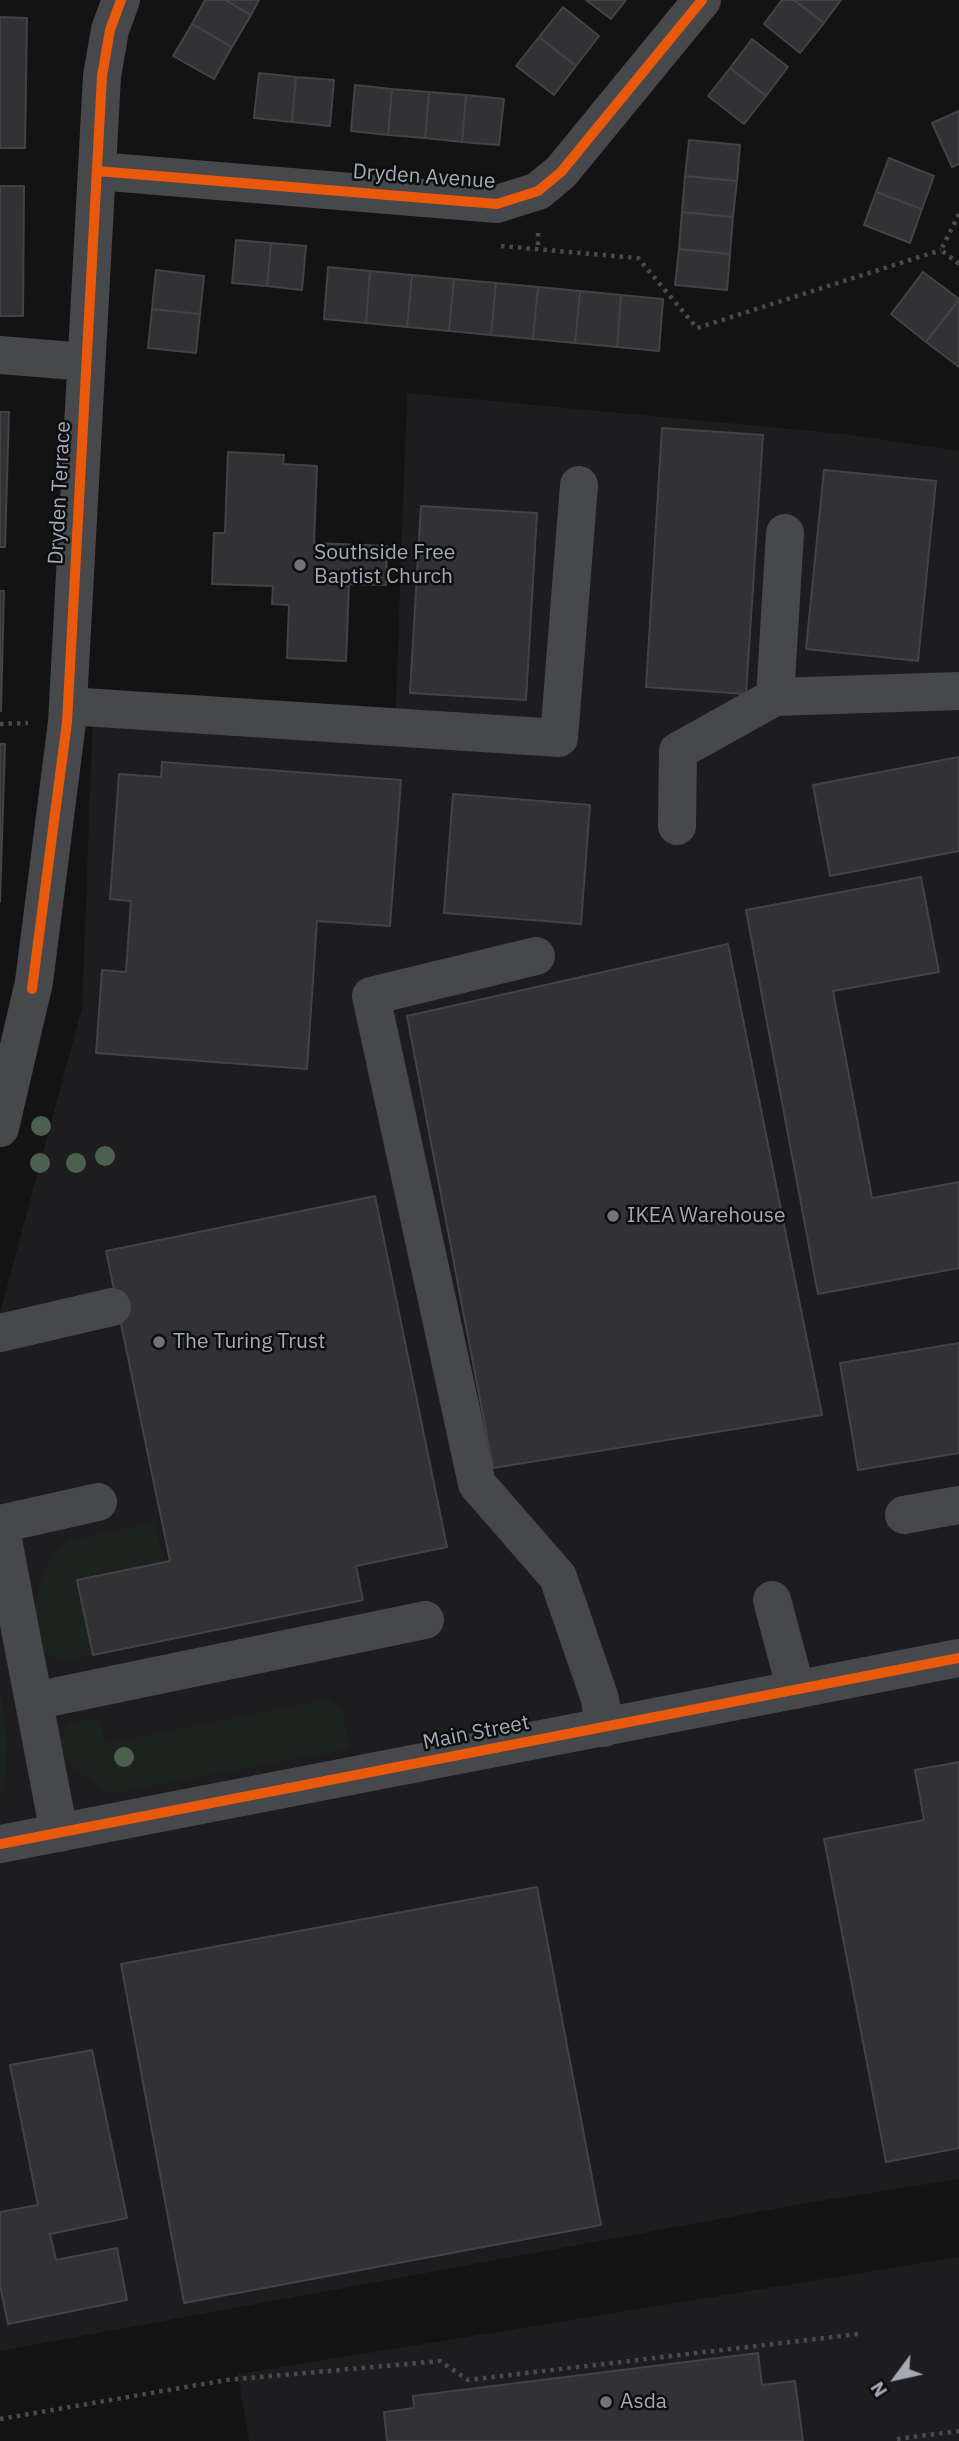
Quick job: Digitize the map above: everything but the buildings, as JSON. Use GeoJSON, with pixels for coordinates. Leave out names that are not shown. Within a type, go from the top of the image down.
{"type":"FeatureCollection","features":[{"type":"Feature","properties":{"kind":"street","name":"Dryden Terrace"},"geometry":{"type":"LineString","coordinates":[[0,1128],[32,989],[68,706],[102,76],[110,30],[121,0]]}},
{"type":"Feature","properties":{"kind":"street","name":"Dryden Avenue"},"geometry":{"type":"LineString","coordinates":[[97,171],[497,204],[538,191],[561,172],[702,0]]}},
{"type":"Feature","properties":{"kind":"street"},"geometry":{"type":"LineString","coordinates":[[0,355],[86,362]]}},
{"type":"Feature","properties":{"kind":"street"},"geometry":{"type":"LineString","coordinates":[[68,706],[559,738],[579,485]]}},
{"type":"Feature","properties":{"kind":"street"},"geometry":{"type":"LineString","coordinates":[[775,697],[785,533]]}},
{"type":"Feature","properties":{"kind":"street"},"geometry":{"type":"LineString","coordinates":[[677,826],[678,751],[775,697],[959,691]]}},
{"type":"Feature","properties":{"kind":"street"},"geometry":{"type":"LineString","coordinates":[[536,956],[371,996],[477,1484],[558,1577],[600,1699],[604,1728]]}},
{"type":"Feature","properties":{"kind":"street"},"geometry":{"type":"LineString","coordinates":[[0,1333],[112,1307]]}},
{"type":"Feature","properties":{"kind":"street"},"geometry":{"type":"LineString","coordinates":[[59,1833],[0,1524],[98,1502]]}},
{"type":"Feature","properties":{"kind":"street"},"geometry":{"type":"LineString","coordinates":[[904,1515],[959,1505]]}},
{"type":"Feature","properties":{"kind":"street"},"geometry":{"type":"LineString","coordinates":[[772,1600],[796,1690]]}},
{"type":"Feature","properties":{"kind":"street"},"geometry":{"type":"LineString","coordinates":[[34,1701],[425,1620]]}},
{"type":"Feature","properties":{"kind":"street","name":"Main Street"},"geometry":{"type":"LineString","coordinates":[[0,1844],[959,1658]]}},
{"type":"Feature","properties":{"kind":"path"},"geometry":{"type":"LineString","coordinates":[[499,246],[638,258],[697,328],[942,250],[959,214]]}},
{"type":"Feature","properties":{"kind":"path"},"geometry":{"type":"LineString","coordinates":[[942,250],[959,264]]}},
{"type":"Feature","properties":{"kind":"path"},"geometry":{"type":"LineString","coordinates":[[0,2420],[227,2380],[440,2361],[468,2380],[859,2334]]}},
{"type":"Feature","properties":{"kind":"path"},"geometry":{"type":"LineString","coordinates":[[897,2440],[959,2431]]}},
{"type":"Feature","properties":{"kind":"shaded area"},"geometry":{"type":"Polygon","coordinates":[[[407,393],[844,434],[959,451],[959,2179],[812,2202],[0,2351],[0,1313],[82,1008],[93,714],[395,729],[407,393]]]}},
{"type":"Feature","properties":{"kind":"shaded area"},"geometry":{"type":"Polygon","coordinates":[[[155,1522],[164,1562],[77,1580],[93,1655],[65,1662],[47,1653],[36,1638],[34,1612],[40,1582],[52,1555],[70,1540],[155,1522]]]}},
{"type":"Feature","properties":{"kind":"shaded area"},"geometry":{"type":"Polygon","coordinates":[[[0,1643],[1,1696],[7,1742],[5,1782],[0,1800],[0,1643]]]}},
{"type":"Feature","properties":{"kind":"shaded area"},"geometry":{"type":"Polygon","coordinates":[[[328,1699],[342,1710],[350,1749],[110,1794],[72,1767],[61,1753],[61,1739],[68,1724],[99,1717],[105,1743],[328,1699]]]}},
{"type":"Feature","properties":{"kind":"shaded area"},"geometry":{"type":"Polygon","coordinates":[[[959,2257],[959,2441],[249,2441],[238,2374],[959,2257]]]}},
{"type":"Feature","properties":{"kind":"cycle path"},"geometry":{"type":"LineString","coordinates":[[32,989],[67,722],[102,76],[110,30],[121,0]]}},
{"type":"Feature","properties":{"kind":"cycle path"},"geometry":{"type":"LineString","coordinates":[[97,171],[497,204],[538,191],[561,172],[702,0]]}},
{"type":"Feature","properties":{"kind":"cycle path"},"geometry":{"type":"LineString","coordinates":[[0,1844],[959,1658]]}},
{"type":"Feature","properties":{"kind":"place","name":"Southside Free Baptist Church"},"geometry":{"type":"Point","coordinates":[300,565]}},
{"type":"Feature","properties":{"kind":"place","name":"IKEA Warehouse"},"geometry":{"type":"Point","coordinates":[613,1216]}},
{"type":"Feature","properties":{"kind":"place","name":"The Turing Trust"},"geometry":{"type":"Point","coordinates":[159,1342]}},
{"type":"Feature","properties":{"kind":"place","name":"Asda"},"geometry":{"type":"Point","coordinates":[606,2402]}}]}
